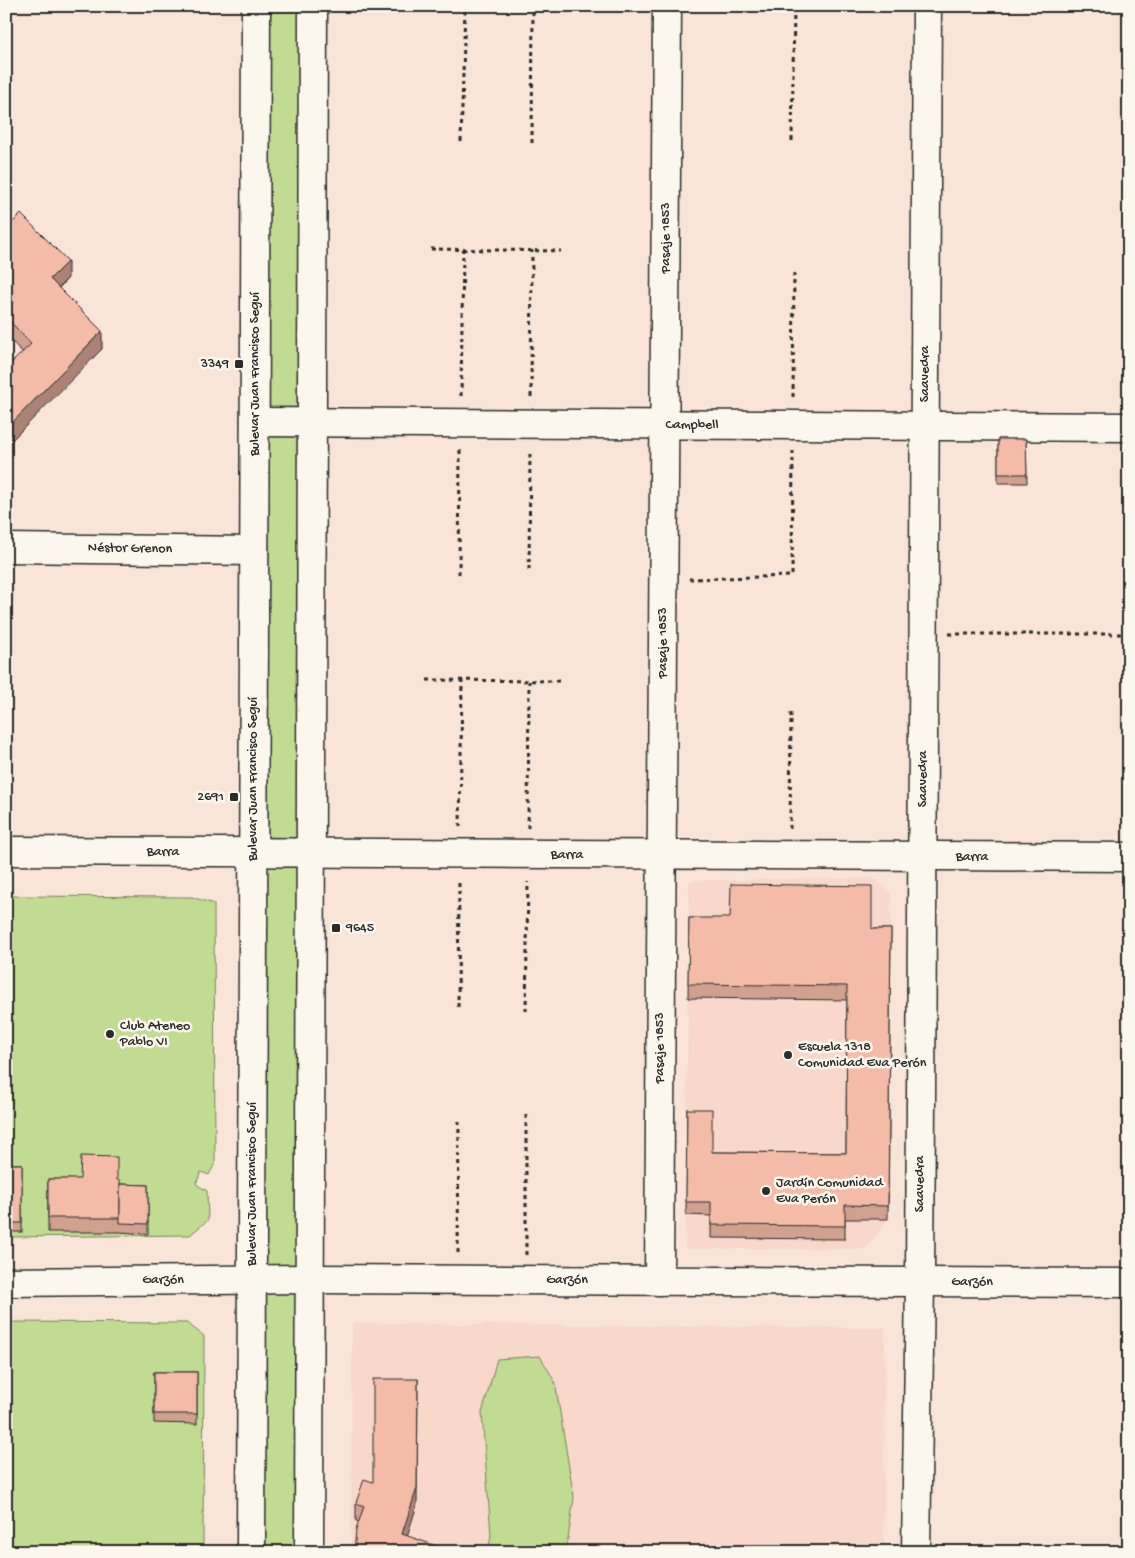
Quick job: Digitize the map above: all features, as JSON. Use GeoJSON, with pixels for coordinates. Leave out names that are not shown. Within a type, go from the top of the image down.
{"type":"FeatureCollection","features":[{"type":"Feature","properties":{"kind":"street","name":"Bulevar Juan Francisco Seguí"},"geometry":{"type":"LineString","coordinates":[[251,1552],[256,6]]}},
{"type":"Feature","properties":{"kind":"street"},"geometry":{"type":"LineString","coordinates":[[309,1552],[313,6]]}},
{"type":"Feature","properties":{"kind":"street","name":"Pasaje 1853"},"geometry":{"type":"LineString","coordinates":[[658,1280],[667,6]]}},
{"type":"Feature","properties":{"kind":"street","name":"Saavedra"},"geometry":{"type":"LineString","coordinates":[[916,1552],[920,1282],[927,6]]}},
{"type":"Feature","properties":{"kind":"street","name":"Campbell"},"geometry":{"type":"LineString","coordinates":[[255,422],[1129,427]]}},
{"type":"Feature","properties":{"kind":"street","name":"Néstor Grenon"},"geometry":{"type":"LineString","coordinates":[[6,548],[254,550]]}},
{"type":"Feature","properties":{"kind":"street","name":"Barra"},"geometry":{"type":"LineString","coordinates":[[6,851],[1129,858]]}},
{"type":"Feature","properties":{"kind":"street","name":"Garzón"},"geometry":{"type":"LineString","coordinates":[[6,1282],[310,1279],[1129,1283]]}},
{"type":"Feature","properties":{"kind":"path"},"geometry":{"type":"LineString","coordinates":[[462,142],[465,6]]}},
{"type":"Feature","properties":{"kind":"path"},"geometry":{"type":"LineString","coordinates":[[532,143],[534,6]]}},
{"type":"Feature","properties":{"kind":"path"},"geometry":{"type":"LineString","coordinates":[[792,141],[794,6]]}},
{"type":"Feature","properties":{"kind":"path"},"geometry":{"type":"LineString","coordinates":[[431,249],[561,251]]}},
{"type":"Feature","properties":{"kind":"path"},"geometry":{"type":"LineString","coordinates":[[663,580],[792,576]]}},
{"type":"Feature","properties":{"kind":"path"},"geometry":{"type":"LineString","coordinates":[[924,634],[1129,634]]}},
{"type":"Feature","properties":{"kind":"path"},"geometry":{"type":"LineString","coordinates":[[428,680],[560,681]]}},
{"type":"Feature","properties":{"kind":"path"},"geometry":{"type":"LineString","coordinates":[[790,856],[791,712]]}},
{"type":"Feature","properties":{"kind":"path"},"geometry":{"type":"LineString","coordinates":[[526,1115],[526,1280]]}},
{"type":"Feature","properties":{"kind":"path"},"geometry":{"type":"LineString","coordinates":[[458,1280],[459,1119]]}},
{"type":"Feature","properties":{"kind":"shaded area","name":"Escuela 1318 Comunidad Eva Perón"},"geometry":{"type":"Polygon","coordinates":[[[873,878],[891,893],[888,1219],[866,1249],[685,1249],[689,883],[695,880],[873,878]]]}},
{"type":"Feature","properties":{"kind":"shaded area"},"geometry":{"type":"Polygon","coordinates":[[[352,1323],[885,1328],[884,1552],[351,1552],[352,1323]]]}},
{"type":"Feature","properties":{"kind":"green space"},"geometry":{"type":"Polygon","coordinates":[[[256,6],[313,6],[309,1552],[251,1552],[256,6]]]}},
{"type":"Feature","properties":{"kind":"green space","name":"Club Ateneo Pablo VI"},"geometry":{"type":"Polygon","coordinates":[[[6,896],[192,897],[214,904],[215,1163],[209,1175],[201,1172],[196,1184],[207,1191],[208,1220],[190,1235],[6,1237],[6,896]]]}},
{"type":"Feature","properties":{"kind":"green space"},"geometry":{"type":"Polygon","coordinates":[[[6,1322],[187,1323],[204,1336],[203,1552],[6,1552],[6,1322]]]}},
{"type":"Feature","properties":{"kind":"green space"},"geometry":{"type":"Polygon","coordinates":[[[540,1356],[555,1382],[574,1498],[566,1552],[488,1552],[491,1535],[482,1413],[497,1359],[540,1356]]]}},
{"type":"Feature","properties":{"kind":"building"},"geometry":{"type":"Polygon","coordinates":[[[21,214],[68,261],[50,279],[102,331],[6,429],[6,368],[31,344],[6,317],[6,229],[21,214]]]}},
{"type":"Feature","properties":{"kind":"building"},"geometry":{"type":"Polygon","coordinates":[[[998,439],[1026,439],[1027,474],[998,474],[998,439]]]}},
{"type":"Feature","properties":{"kind":"building"},"geometry":{"type":"Polygon","coordinates":[[[731,884],[872,886],[872,929],[891,929],[888,1206],[845,1205],[845,1226],[711,1225],[711,1202],[686,1202],[687,1109],[712,1109],[712,1152],[846,1153],[847,986],[688,984],[689,918],[730,918],[731,884]]]}},
{"type":"Feature","properties":{"kind":"building"},"geometry":{"type":"Polygon","coordinates":[[[81,1156],[117,1157],[117,1180],[120,1180],[120,1218],[48,1218],[48,1179],[80,1179],[81,1156]]]}},
{"type":"Feature","properties":{"kind":"building"},"geometry":{"type":"Polygon","coordinates":[[[6,1164],[22,1164],[22,1223],[6,1223],[6,1164]]]}},
{"type":"Feature","properties":{"kind":"building"},"geometry":{"type":"Polygon","coordinates":[[[120,1184],[148,1185],[148,1224],[120,1223],[120,1184]]]}},
{"type":"Feature","properties":{"kind":"building"},"geometry":{"type":"Polygon","coordinates":[[[154,1372],[197,1372],[197,1414],[154,1414],[154,1372]]]}},
{"type":"Feature","properties":{"kind":"building"},"geometry":{"type":"Polygon","coordinates":[[[373,1379],[418,1379],[417,1488],[402,1534],[454,1552],[354,1552],[356,1530],[364,1506],[356,1503],[364,1479],[373,1482],[373,1379]]]}},
{"type":"Feature","properties":{"kind":"place","name":"3349"},"geometry":{"type":"Point","coordinates":[239,364]}},
{"type":"Feature","properties":{"kind":"place","name":"2691"},"geometry":{"type":"Point","coordinates":[234,797]}},
{"type":"Feature","properties":{"kind":"place","name":"9645"},"geometry":{"type":"Point","coordinates":[336,928]}},
{"type":"Feature","properties":{"kind":"place","name":"Club Ateneo Pablo VI"},"geometry":{"type":"Point","coordinates":[110,1034]}},
{"type":"Feature","properties":{"kind":"place","name":"Escuela 1318 Comunidad Eva Perón"},"geometry":{"type":"Point","coordinates":[788,1055]}},
{"type":"Feature","properties":{"kind":"place","name":"Jardín Comunidad Eva Perón"},"geometry":{"type":"Point","coordinates":[766,1191]}}]}
